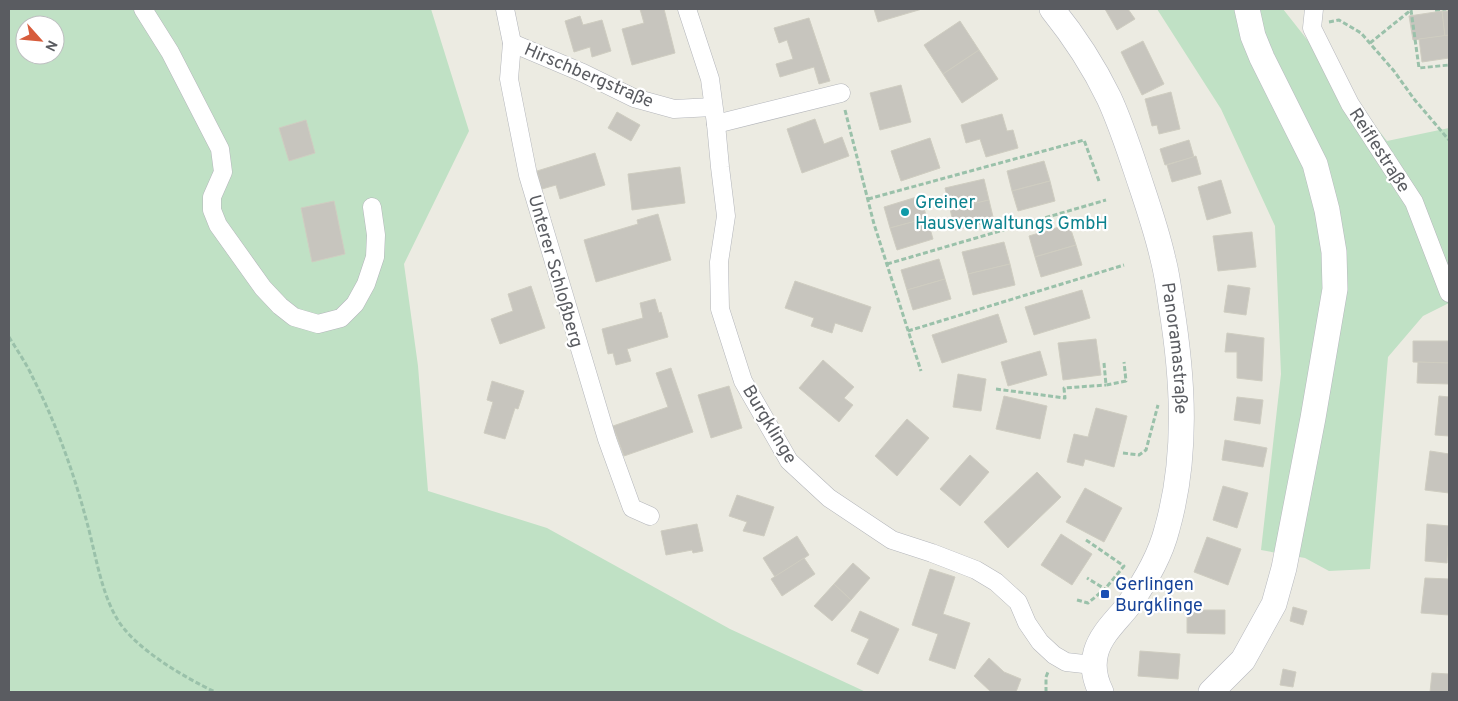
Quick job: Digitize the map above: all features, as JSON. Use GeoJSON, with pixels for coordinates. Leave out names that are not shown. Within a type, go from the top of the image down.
{"type":"FeatureCollection","features":[{"type":"Feature","properties":{"kind":"main road","name":"Panoramastraße"},"geometry":{"type":"LineString","coordinates":[[1052,9],[1086,58],[1108,97],[1125,138],[1146,202],[1164,260],[1174,324],[1182,411],[1178,477],[1167,530],[1148,574],[1135,596],[1102,638],[1096,651],[1093,665]]}},
{"type":"Feature","properties":{"kind":"main road"},"geometry":{"type":"LineString","coordinates":[[1211,692],[1243,660],[1274,604],[1284,568],[1313,418],[1335,289],[1334,252],[1327,210],[1315,164],[1262,58],[1253,36],[1247,9]]}},
{"type":"Feature","properties":{"kind":"main road"},"geometry":{"type":"LineString","coordinates":[[1093,665],[1096,684],[1101,692]]}},
{"type":"Feature","properties":{"kind":"street"},"geometry":{"type":"LineString","coordinates":[[143,9],[170,52],[220,149],[223,172],[212,196],[212,210],[218,225],[263,288],[280,306],[294,317],[318,324],[341,318],[355,304],[366,284],[375,257],[376,235],[372,207]]}},
{"type":"Feature","properties":{"kind":"street","name":"Unterer Schloßberg"},"geometry":{"type":"LineString","coordinates":[[505,9],[512,43],[509,79],[528,175],[607,439],[632,508],[650,516]]}},
{"type":"Feature","properties":{"kind":"street"},"geometry":{"type":"LineString","coordinates":[[687,9],[710,79],[715,116]]}},
{"type":"Feature","properties":{"kind":"street","name":"Reiflestraße"},"geometry":{"type":"LineString","coordinates":[[1314,9],[1312,28],[1350,104],[1414,202],[1449,293]]}},
{"type":"Feature","properties":{"kind":"street","name":"Hirschbergstraße"},"geometry":{"type":"LineString","coordinates":[[512,43],[567,66],[634,98],[674,109],[715,116],[841,93]]}},
{"type":"Feature","properties":{"kind":"street","name":"Burgklinge"},"geometry":{"type":"LineString","coordinates":[[715,116],[726,216],[719,262],[720,309],[743,381],[789,462],[829,498],[892,540],[976,570],[996,582],[1018,602],[1027,623],[1040,642],[1054,655],[1066,662],[1093,665]]}},
{"type":"Feature","properties":{"kind":"path"},"geometry":{"type":"LineString","coordinates":[[1435,10],[1446,9]]}},
{"type":"Feature","properties":{"kind":"path"},"geometry":{"type":"LineString","coordinates":[[1370,43],[1411,10],[1419,68],[1449,65]]}},
{"type":"Feature","properties":{"kind":"path"},"geometry":{"type":"LineString","coordinates":[[1338,20],[1361,33],[1449,140]]}},
{"type":"Feature","properties":{"kind":"path"},"geometry":{"type":"LineString","coordinates":[[841,93],[868,199],[921,371]]}},
{"type":"Feature","properties":{"kind":"path"},"geometry":{"type":"LineString","coordinates":[[868,199],[1084,140],[1099,181]]}},
{"type":"Feature","properties":{"kind":"path"},"geometry":{"type":"LineString","coordinates":[[887,264],[1106,200]]}},
{"type":"Feature","properties":{"kind":"path"},"geometry":{"type":"LineString","coordinates":[[908,331],[1124,265]]}},
{"type":"Feature","properties":{"kind":"path"},"geometry":{"type":"LineString","coordinates":[[9,337],[32,376],[60,438],[86,518],[104,588],[116,618],[141,647],[197,683],[215,692]]}},
{"type":"Feature","properties":{"kind":"path"},"geometry":{"type":"LineString","coordinates":[[996,389],[1065,398],[1064,388],[1106,385],[1126,381],[1124,362]]}},
{"type":"Feature","properties":{"kind":"path"},"geometry":{"type":"LineString","coordinates":[[1104,363],[1106,385]]}},
{"type":"Feature","properties":{"kind":"path"},"geometry":{"type":"LineString","coordinates":[[1123,453],[1139,455],[1146,450],[1160,397]]}},
{"type":"Feature","properties":{"kind":"path"},"geometry":{"type":"LineString","coordinates":[[1077,600],[1088,603],[1106,589],[1124,566],[1086,540]]}},
{"type":"Feature","properties":{"kind":"path"},"geometry":{"type":"LineString","coordinates":[[1088,578],[1106,589]]}},
{"type":"Feature","properties":{"kind":"green space"},"geometry":{"type":"Polygon","coordinates":[[[9,9],[431,9],[469,131],[404,264],[418,366],[428,491],[547,528],[730,629],[866,692],[9,692],[9,9]]]}},
{"type":"Feature","properties":{"kind":"green space"},"geometry":{"type":"Polygon","coordinates":[[[1157,9],[1283,9],[1387,141],[1449,128],[1449,303],[1423,316],[1388,357],[1370,569],[1329,571],[1305,558],[1261,550],[1281,374],[1275,226],[1221,109],[1157,9]]]}},
{"type":"Feature","properties":{"kind":"building"},"geometry":{"type":"Polygon","coordinates":[[[640,9],[664,9],[675,53],[632,65],[622,29],[644,23],[640,9]]]}},
{"type":"Feature","properties":{"kind":"building"},"geometry":{"type":"Polygon","coordinates":[[[874,9],[922,9],[878,22],[874,9]]]}},
{"type":"Feature","properties":{"kind":"building"},"geometry":{"type":"Polygon","coordinates":[[[1105,9],[1128,9],[1135,19],[1117,30],[1105,9]]]}},
{"type":"Feature","properties":{"kind":"building"},"geometry":{"type":"Polygon","coordinates":[[[1442,11],[1445,36],[1413,40],[1409,16],[1442,11]]]}},
{"type":"Feature","properties":{"kind":"building"},"geometry":{"type":"Polygon","coordinates":[[[1442,11],[1449,11],[1449,35],[1445,36],[1442,11]]]}},
{"type":"Feature","properties":{"kind":"building"},"geometry":{"type":"Polygon","coordinates":[[[580,16],[583,25],[602,20],[611,51],[592,57],[590,47],[574,52],[565,21],[580,16]]]}},
{"type":"Feature","properties":{"kind":"building"},"geometry":{"type":"Polygon","coordinates":[[[809,18],[830,81],[819,84],[814,67],[780,77],[776,64],[793,59],[787,40],[779,43],[774,28],[809,18]]]}},
{"type":"Feature","properties":{"kind":"building"},"geometry":{"type":"Polygon","coordinates":[[[960,21],[979,50],[943,74],[924,45],[960,21]]]}},
{"type":"Feature","properties":{"kind":"building"},"geometry":{"type":"Polygon","coordinates":[[[1449,35],[1449,58],[1422,62],[1419,39],[1449,35]]]}},
{"type":"Feature","properties":{"kind":"building"},"geometry":{"type":"Polygon","coordinates":[[[1143,41],[1164,84],[1142,95],[1121,52],[1143,41]]]}},
{"type":"Feature","properties":{"kind":"building"},"geometry":{"type":"Polygon","coordinates":[[[979,50],[998,79],[962,103],[943,74],[979,50]]]}},
{"type":"Feature","properties":{"kind":"building"},"geometry":{"type":"Polygon","coordinates":[[[901,85],[911,122],[880,130],[870,93],[901,85]]]}},
{"type":"Feature","properties":{"kind":"building"},"geometry":{"type":"Polygon","coordinates":[[[1171,92],[1180,129],[1159,134],[1157,125],[1152,126],[1145,99],[1171,92]]]}},
{"type":"Feature","properties":{"kind":"building"},"geometry":{"type":"Polygon","coordinates":[[[617,112],[640,125],[631,141],[608,128],[617,112]]]}},
{"type":"Feature","properties":{"kind":"building"},"geometry":{"type":"Polygon","coordinates":[[[1002,114],[1007,131],[1013,130],[1018,148],[986,157],[980,139],[966,143],[961,125],[1002,114]]]}},
{"type":"Feature","properties":{"kind":"building"},"geometry":{"type":"Polygon","coordinates":[[[815,119],[824,144],[842,137],[849,156],[802,173],[787,129],[815,119]]]}},
{"type":"Feature","properties":{"kind":"building"},"geometry":{"type":"Polygon","coordinates":[[[306,120],[315,153],[289,161],[279,128],[306,120]]]}},
{"type":"Feature","properties":{"kind":"building"},"geometry":{"type":"Polygon","coordinates":[[[930,138],[940,168],[901,181],[891,151],[930,138]]]}},
{"type":"Feature","properties":{"kind":"building"},"geometry":{"type":"Polygon","coordinates":[[[1189,140],[1194,157],[1165,165],[1160,149],[1189,140]]]}},
{"type":"Feature","properties":{"kind":"building"},"geometry":{"type":"Polygon","coordinates":[[[595,153],[605,185],[560,199],[556,185],[542,189],[537,171],[595,153]]]}},
{"type":"Feature","properties":{"kind":"building"},"geometry":{"type":"Polygon","coordinates":[[[1196,156],[1201,174],[1172,182],[1167,165],[1196,156]]]}},
{"type":"Feature","properties":{"kind":"building"},"geometry":{"type":"Polygon","coordinates":[[[1044,161],[1050,181],[1012,191],[1007,171],[1044,161]]]}},
{"type":"Feature","properties":{"kind":"building"},"geometry":{"type":"Polygon","coordinates":[[[680,167],[685,203],[632,210],[628,174],[680,167]]]}},
{"type":"Feature","properties":{"kind":"building"},"geometry":{"type":"Polygon","coordinates":[[[984,179],[989,200],[950,209],[945,188],[984,179]]]}},
{"type":"Feature","properties":{"kind":"building"},"geometry":{"type":"Polygon","coordinates":[[[1221,180],[1231,213],[1207,220],[1198,187],[1221,180]]]}},
{"type":"Feature","properties":{"kind":"building"},"geometry":{"type":"Polygon","coordinates":[[[1050,181],[1055,201],[1018,211],[1012,191],[1050,181]]]}},
{"type":"Feature","properties":{"kind":"building","name":"Greiner Hausverwaltungs GmbH"},"geometry":{"type":"Polygon","coordinates":[[[920,196],[927,218],[890,228],[884,207],[920,196]]]}},
{"type":"Feature","properties":{"kind":"building"},"geometry":{"type":"Polygon","coordinates":[[[989,200],[994,221],[955,230],[950,209],[989,200]]]}},
{"type":"Feature","properties":{"kind":"building"},"geometry":{"type":"Polygon","coordinates":[[[334,201],[345,254],[312,262],[301,208],[334,201]]]}},
{"type":"Feature","properties":{"kind":"building"},"geometry":{"type":"Polygon","coordinates":[[[658,214],[671,260],[596,282],[584,240],[638,224],[637,220],[658,214]]]}},
{"type":"Feature","properties":{"kind":"building"},"geometry":{"type":"Polygon","coordinates":[[[927,218],[933,239],[897,250],[890,228],[927,218]]]}},
{"type":"Feature","properties":{"kind":"building"},"geometry":{"type":"Polygon","coordinates":[[[1069,224],[1076,245],[1035,257],[1029,236],[1069,224]]]}},
{"type":"Feature","properties":{"kind":"building"},"geometry":{"type":"Polygon","coordinates":[[[1252,232],[1256,267],[1218,271],[1213,236],[1252,232]]]}},
{"type":"Feature","properties":{"kind":"building"},"geometry":{"type":"Polygon","coordinates":[[[1004,242],[1010,264],[968,274],[962,252],[1004,242]]]}},
{"type":"Feature","properties":{"kind":"building"},"geometry":{"type":"Polygon","coordinates":[[[1076,245],[1082,265],[1041,277],[1035,257],[1076,245]]]}},
{"type":"Feature","properties":{"kind":"building"},"geometry":{"type":"Polygon","coordinates":[[[939,259],[945,279],[907,290],[901,270],[939,259]]]}},
{"type":"Feature","properties":{"kind":"building"},"geometry":{"type":"Polygon","coordinates":[[[1010,264],[1015,285],[973,295],[968,274],[1010,264]]]}},
{"type":"Feature","properties":{"kind":"building"},"geometry":{"type":"Polygon","coordinates":[[[945,279],[951,299],[913,310],[907,290],[945,279]]]}},
{"type":"Feature","properties":{"kind":"building"},"geometry":{"type":"Polygon","coordinates":[[[795,281],[871,307],[862,332],[835,323],[832,333],[811,326],[814,318],[785,308],[795,281]]]}},
{"type":"Feature","properties":{"kind":"building"},"geometry":{"type":"Polygon","coordinates":[[[1228,285],[1250,288],[1246,315],[1224,312],[1228,285]]]}},
{"type":"Feature","properties":{"kind":"building"},"geometry":{"type":"Polygon","coordinates":[[[531,286],[545,328],[500,344],[491,319],[513,311],[508,294],[531,286]]]}},
{"type":"Feature","properties":{"kind":"building"},"geometry":{"type":"Polygon","coordinates":[[[1082,290],[1090,318],[1034,335],[1025,307],[1082,290]]]}},
{"type":"Feature","properties":{"kind":"building"},"geometry":{"type":"Polygon","coordinates":[[[655,299],[668,337],[627,349],[631,361],[616,365],[613,353],[608,354],[602,329],[643,318],[640,303],[655,299]]]}},
{"type":"Feature","properties":{"kind":"building"},"geometry":{"type":"Polygon","coordinates":[[[998,314],[1007,342],[942,363],[932,335],[998,314]]]}},
{"type":"Feature","properties":{"kind":"building"},"geometry":{"type":"Polygon","coordinates":[[[1227,333],[1264,338],[1262,381],[1237,378],[1237,352],[1225,352],[1227,333]]]}},
{"type":"Feature","properties":{"kind":"building"},"geometry":{"type":"Polygon","coordinates":[[[1096,339],[1101,375],[1063,380],[1058,343],[1096,339]]]}},
{"type":"Feature","properties":{"kind":"building"},"geometry":{"type":"Polygon","coordinates":[[[1413,341],[1449,341],[1449,363],[1413,362],[1413,341]]]}},
{"type":"Feature","properties":{"kind":"building"},"geometry":{"type":"Polygon","coordinates":[[[1040,351],[1047,375],[1008,386],[1001,362],[1040,351]]]}},
{"type":"Feature","properties":{"kind":"building"},"geometry":{"type":"Polygon","coordinates":[[[823,360],[854,387],[844,398],[853,405],[839,422],[799,388],[823,360]]]}},
{"type":"Feature","properties":{"kind":"building"},"geometry":{"type":"Polygon","coordinates":[[[1418,362],[1449,363],[1449,384],[1417,383],[1418,362]]]}},
{"type":"Feature","properties":{"kind":"building"},"geometry":{"type":"Polygon","coordinates":[[[671,368],[693,432],[624,456],[613,426],[668,407],[656,373],[671,368]]]}},
{"type":"Feature","properties":{"kind":"building"},"geometry":{"type":"Polygon","coordinates":[[[958,374],[986,379],[981,411],[953,407],[958,374]]]}},
{"type":"Feature","properties":{"kind":"building"},"geometry":{"type":"Polygon","coordinates":[[[492,381],[524,391],[518,409],[515,408],[505,439],[484,433],[493,402],[487,400],[492,381]]]}},
{"type":"Feature","properties":{"kind":"building"},"geometry":{"type":"Polygon","coordinates":[[[729,386],[742,428],[711,438],[698,395],[729,386]]]}},
{"type":"Feature","properties":{"kind":"building"},"geometry":{"type":"Polygon","coordinates":[[[1004,396],[1047,406],[1040,439],[996,429],[1004,396]]]}},
{"type":"Feature","properties":{"kind":"building"},"geometry":{"type":"Polygon","coordinates":[[[1439,396],[1449,397],[1449,436],[1435,435],[1439,396]]]}},
{"type":"Feature","properties":{"kind":"building"},"geometry":{"type":"Polygon","coordinates":[[[1237,397],[1263,400],[1260,424],[1234,420],[1237,397]]]}},
{"type":"Feature","properties":{"kind":"building"},"geometry":{"type":"Polygon","coordinates":[[[1096,408],[1127,416],[1114,467],[1085,459],[1083,466],[1067,462],[1074,434],[1088,437],[1096,408]]]}},
{"type":"Feature","properties":{"kind":"building"},"geometry":{"type":"Polygon","coordinates":[[[907,419],[929,438],[897,476],[875,456],[907,419]]]}},
{"type":"Feature","properties":{"kind":"building"},"geometry":{"type":"Polygon","coordinates":[[[1225,440],[1267,448],[1263,467],[1222,460],[1225,440]]]}},
{"type":"Feature","properties":{"kind":"building"},"geometry":{"type":"Polygon","coordinates":[[[1430,451],[1449,454],[1449,493],[1425,490],[1430,451]]]}},
{"type":"Feature","properties":{"kind":"building"},"geometry":{"type":"Polygon","coordinates":[[[970,455],[989,472],[960,506],[940,489],[970,455]]]}},
{"type":"Feature","properties":{"kind":"building"},"geometry":{"type":"Polygon","coordinates":[[[1037,472],[1061,497],[1008,548],[984,522],[1037,472]]]}},
{"type":"Feature","properties":{"kind":"building"},"geometry":{"type":"Polygon","coordinates":[[[1223,486],[1248,493],[1237,528],[1213,520],[1223,486]]]}},
{"type":"Feature","properties":{"kind":"building"},"geometry":{"type":"Polygon","coordinates":[[[1085,488],[1122,508],[1104,542],[1066,522],[1085,488]]]}},
{"type":"Feature","properties":{"kind":"building"},"geometry":{"type":"Polygon","coordinates":[[[737,495],[774,507],[764,536],[743,531],[747,522],[729,516],[737,495]]]}},
{"type":"Feature","properties":{"kind":"building"},"geometry":{"type":"Polygon","coordinates":[[[697,524],[703,551],[693,553],[692,550],[666,555],[661,531],[697,524]]]}},
{"type":"Feature","properties":{"kind":"building"},"geometry":{"type":"Polygon","coordinates":[[[1427,524],[1449,526],[1447,563],[1425,561],[1427,524]]]}},
{"type":"Feature","properties":{"kind":"building"},"geometry":{"type":"Polygon","coordinates":[[[1061,534],[1092,554],[1072,585],[1041,565],[1061,534]]]}},
{"type":"Feature","properties":{"kind":"building"},"geometry":{"type":"Polygon","coordinates":[[[797,536],[809,555],[775,577],[763,558],[797,536]]]}},
{"type":"Feature","properties":{"kind":"building"},"geometry":{"type":"Polygon","coordinates":[[[1207,537],[1241,549],[1228,585],[1194,572],[1207,537]]]}},
{"type":"Feature","properties":{"kind":"building"},"geometry":{"type":"Polygon","coordinates":[[[804,558],[815,574],[782,596],[771,579],[804,558]]]}},
{"type":"Feature","properties":{"kind":"building"},"geometry":{"type":"Polygon","coordinates":[[[853,563],[870,578],[851,600],[834,584],[853,563]]]}},
{"type":"Feature","properties":{"kind":"building"},"geometry":{"type":"Polygon","coordinates":[[[930,569],[955,577],[943,614],[970,623],[955,669],[929,660],[938,634],[912,625],[930,569]]]}},
{"type":"Feature","properties":{"kind":"building"},"geometry":{"type":"Polygon","coordinates":[[[1425,578],[1449,579],[1449,615],[1421,613],[1425,578]]]}},
{"type":"Feature","properties":{"kind":"building"},"geometry":{"type":"Polygon","coordinates":[[[834,584],[851,600],[832,621],[814,606],[834,584]]]}},
{"type":"Feature","properties":{"kind":"building"},"geometry":{"type":"Polygon","coordinates":[[[1293,607],[1307,611],[1303,625],[1290,621],[1293,607]]]}},
{"type":"Feature","properties":{"kind":"building"},"geometry":{"type":"Polygon","coordinates":[[[1187,610],[1225,610],[1225,634],[1187,633],[1187,610]]]}},
{"type":"Feature","properties":{"kind":"building"},"geometry":{"type":"Polygon","coordinates":[[[860,611],[899,629],[878,674],[857,664],[869,639],[851,631],[860,611]]]}},
{"type":"Feature","properties":{"kind":"building"},"geometry":{"type":"Polygon","coordinates":[[[1140,651],[1180,654],[1178,679],[1138,676],[1140,651]]]}},
{"type":"Feature","properties":{"kind":"building"},"geometry":{"type":"Polygon","coordinates":[[[989,658],[1004,672],[1021,679],[1016,692],[991,692],[974,676],[989,658]]]}},
{"type":"Feature","properties":{"kind":"building"},"geometry":{"type":"Polygon","coordinates":[[[1283,669],[1296,672],[1293,687],[1280,685],[1283,669]]]}},
{"type":"Feature","properties":{"kind":"building"},"geometry":{"type":"Polygon","coordinates":[[[1432,673],[1449,674],[1449,692],[1430,692],[1432,673]]]}},
{"type":"Feature","properties":{"kind":"place","name":"Greiner Hausverwaltungs GmbH"},"geometry":{"type":"Point","coordinates":[905,212]}},
{"type":"Feature","properties":{"kind":"place","name":"Gerlingen Burgklinge"},"geometry":{"type":"Point","coordinates":[1105,594]}}]}
